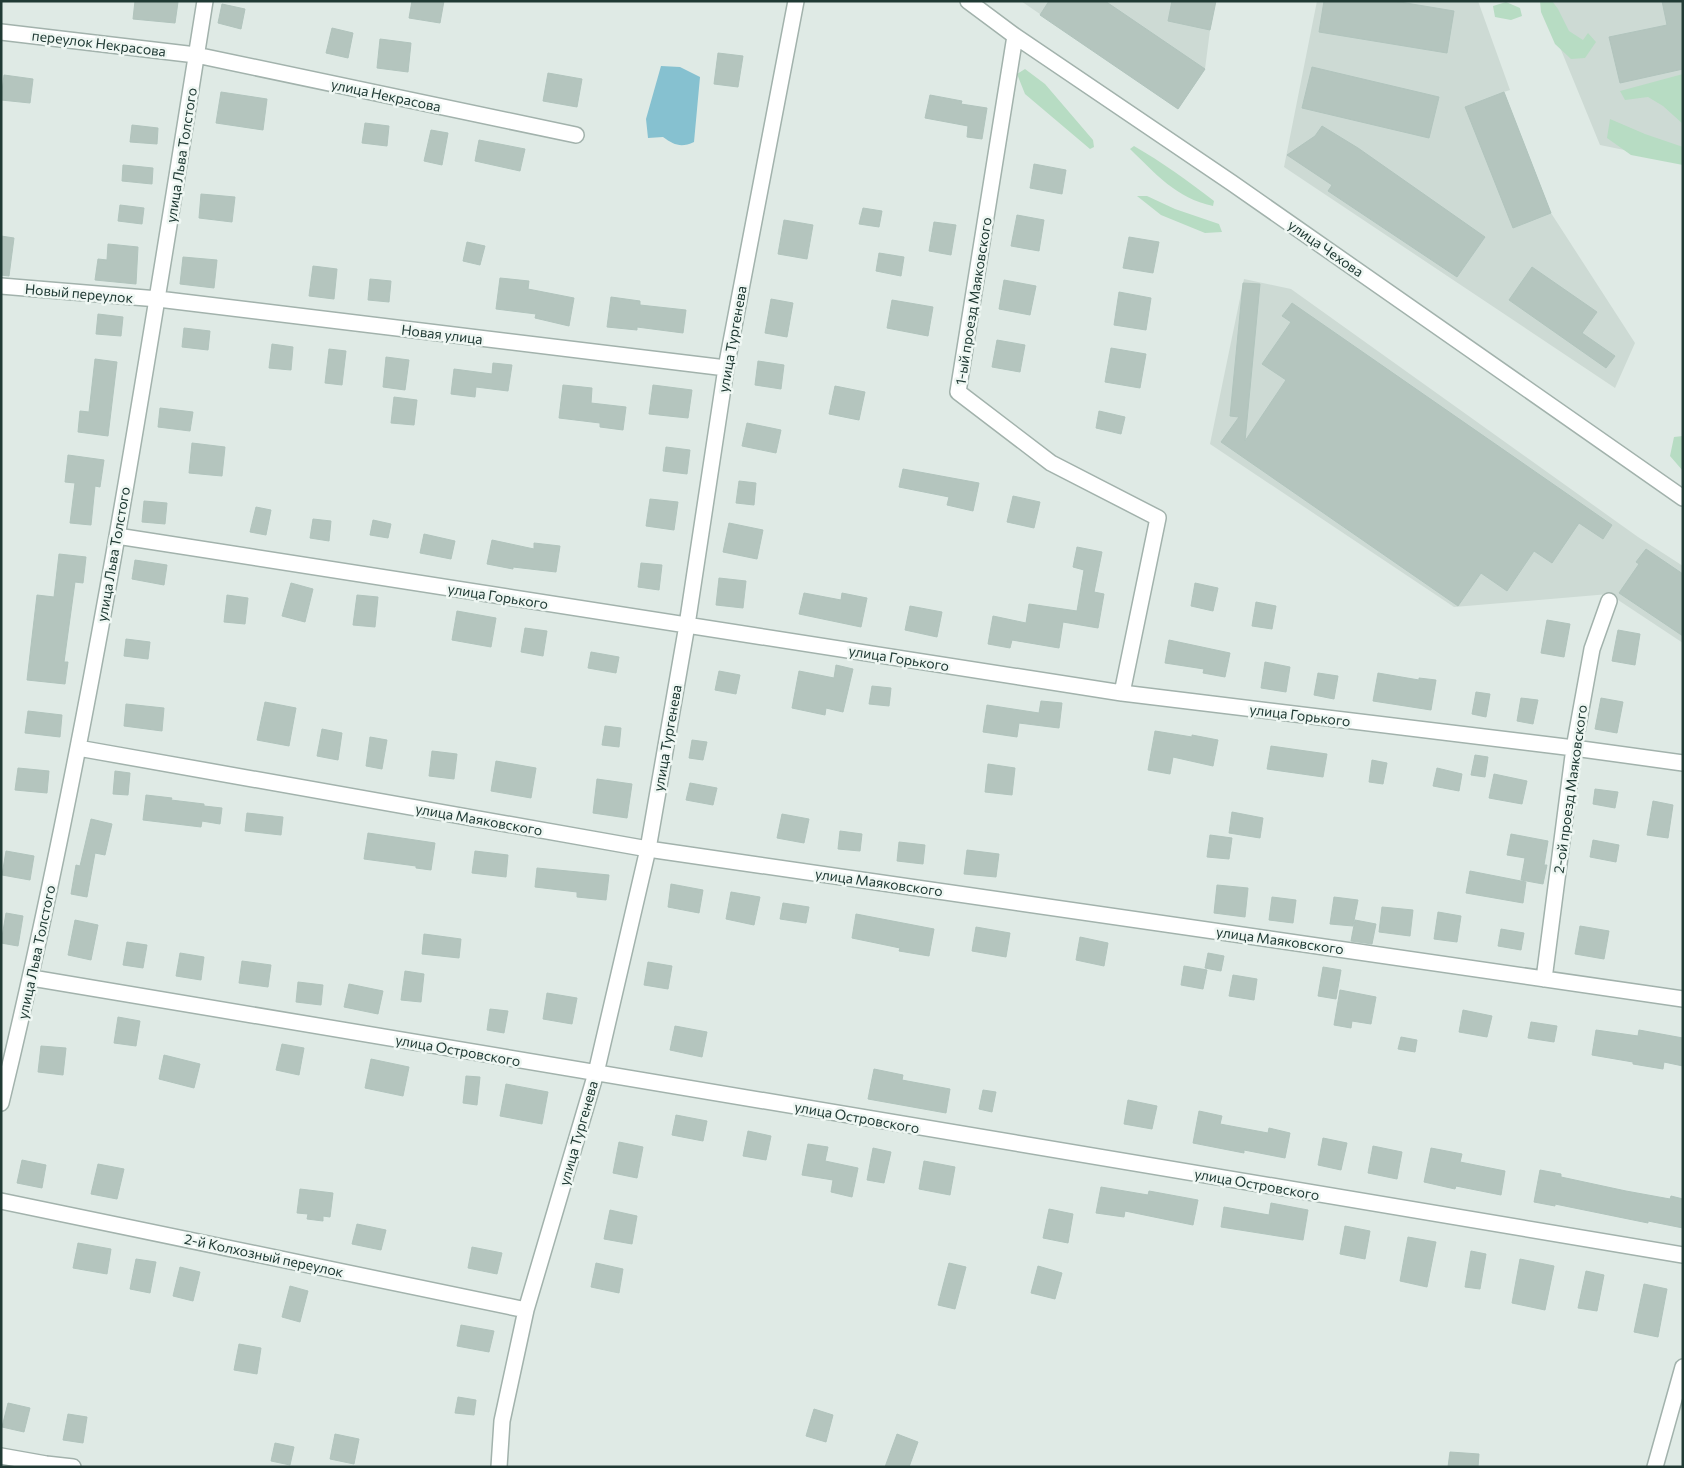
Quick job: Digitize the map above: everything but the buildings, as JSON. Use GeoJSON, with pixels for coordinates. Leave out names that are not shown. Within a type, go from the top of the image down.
{"type":"FeatureCollection","features":[{"type":"Feature","properties":{"kind":"street","name":"улица Льва Толстого"},"geometry":{"type":"LineString","coordinates":[[1,1103],[32,978],[78,748],[158,299],[205,1]]}},
{"type":"Feature","properties":{"kind":"street","name":"улица Тургенева"},"geometry":{"type":"LineString","coordinates":[[499,1467],[502,1421],[526,1310],[596,1073],[648,849],[687,625],[726,368],[796,1]]}},
{"type":"Feature","properties":{"kind":"street","name":"улица Чехова"},"geometry":{"type":"LineString","coordinates":[[968,1],[1015,36],[1248,194],[1683,498]]}},
{"type":"Feature","properties":{"kind":"street","name":"переулок Некрасова"},"geometry":{"type":"LineString","coordinates":[[1,32],[196,55]]}},
{"type":"Feature","properties":{"kind":"street","name":"1-ый проезд Маяковского"},"geometry":{"type":"LineString","coordinates":[[1015,36],[958,392],[1050,463],[1158,518],[1122,693]]}},
{"type":"Feature","properties":{"kind":"street","name":"улица Некрасова"},"geometry":{"type":"LineString","coordinates":[[196,55],[576,135]]}},
{"type":"Feature","properties":{"kind":"street","name":"Новый переулок"},"geometry":{"type":"LineString","coordinates":[[1,286],[158,299]]}},
{"type":"Feature","properties":{"kind":"street","name":"Новая улица"},"geometry":{"type":"LineString","coordinates":[[158,299],[726,368]]}},
{"type":"Feature","properties":{"kind":"street","name":"улица Горького"},"geometry":{"type":"LineString","coordinates":[[117,536],[1122,693],[1683,763]]}},
{"type":"Feature","properties":{"kind":"street","name":"2-ой проезд Маяковского"},"geometry":{"type":"LineString","coordinates":[[1544,979],[1574,748],[1592,650],[1609,601]]}},
{"type":"Feature","properties":{"kind":"street","name":"улица Маяковского"},"geometry":{"type":"LineString","coordinates":[[78,748],[648,849],[1683,999]]}},
{"type":"Feature","properties":{"kind":"street","name":"улица Островского"},"geometry":{"type":"LineString","coordinates":[[32,978],[1683,1256]]}},
{"type":"Feature","properties":{"kind":"street","name":"2-й Колхозный переулок"},"geometry":{"type":"LineString","coordinates":[[1,1200],[526,1310]]}},
{"type":"Feature","properties":{"kind":"street"},"geometry":{"type":"LineString","coordinates":[[1655,1467],[1683,1367]]}},
{"type":"Feature","properties":{"kind":"street"},"geometry":{"type":"LineString","coordinates":[[1,1456],[73,1467]]}},
{"type":"Feature","properties":{"kind":"shaded area"},"geometry":{"type":"Polygon","coordinates":[[[1021,1],[1216,1],[1205,69],[1178,109],[1021,1]]]}},
{"type":"Feature","properties":{"kind":"shaded area"},"geometry":{"type":"Polygon","coordinates":[[[1317,1],[1478,1],[1510,90],[1504,92],[1551,213],[1635,343],[1615,388],[1284,167],[1317,1]]]}},
{"type":"Feature","properties":{"kind":"shaded area"},"geometry":{"type":"Polygon","coordinates":[[[1541,1],[1683,1],[1683,162],[1600,145],[1541,1]]]}},
{"type":"Feature","properties":{"kind":"shaded area"},"geometry":{"type":"Polygon","coordinates":[[[1244,279],[1291,289],[1638,537],[1683,566],[1683,643],[1609,594],[1454,607],[1210,444],[1244,279]]]}},
{"type":"Feature","properties":{"kind":"green space"},"geometry":{"type":"Polygon","coordinates":[[[1540,1],[1552,1],[1569,31],[1583,40],[1588,33],[1596,42],[1585,58],[1571,59],[1555,44],[1541,12],[1540,1]]]}},
{"type":"Feature","properties":{"kind":"green space"},"geometry":{"type":"Polygon","coordinates":[[[1506,2],[1520,8],[1522,16],[1511,20],[1495,17],[1493,6],[1506,2]]]}},
{"type":"Feature","properties":{"kind":"green space"},"geometry":{"type":"Polygon","coordinates":[[[1025,69],[1045,84],[1093,140],[1094,147],[1090,149],[1025,94],[1017,74],[1025,69]]]}},
{"type":"Feature","properties":{"kind":"green space"},"geometry":{"type":"Polygon","coordinates":[[[1683,74],[1683,124],[1663,106],[1648,97],[1625,100],[1620,91],[1683,74]]]}},
{"type":"Feature","properties":{"kind":"green space"},"geometry":{"type":"Polygon","coordinates":[[[1610,119],[1683,147],[1683,165],[1631,155],[1607,138],[1610,119]]]}},
{"type":"Feature","properties":{"kind":"green space"},"geometry":{"type":"Polygon","coordinates":[[[1134,146],[1165,165],[1214,201],[1213,206],[1188,197],[1167,184],[1130,149],[1134,146]]]}},
{"type":"Feature","properties":{"kind":"green space"},"geometry":{"type":"Polygon","coordinates":[[[1137,196],[1147,196],[1175,209],[1219,224],[1222,232],[1205,233],[1161,215],[1137,196]]]}},
{"type":"Feature","properties":{"kind":"green space"},"geometry":{"type":"Polygon","coordinates":[[[1683,436],[1683,471],[1670,456],[1674,437],[1683,436]]]}},
{"type":"Feature","properties":{"kind":"water"},"geometry":{"type":"Polygon","coordinates":[[[661,66],[680,67],[700,77],[694,142],[689,144],[674,144],[663,137],[648,138],[646,119],[661,66]]]}}]}
